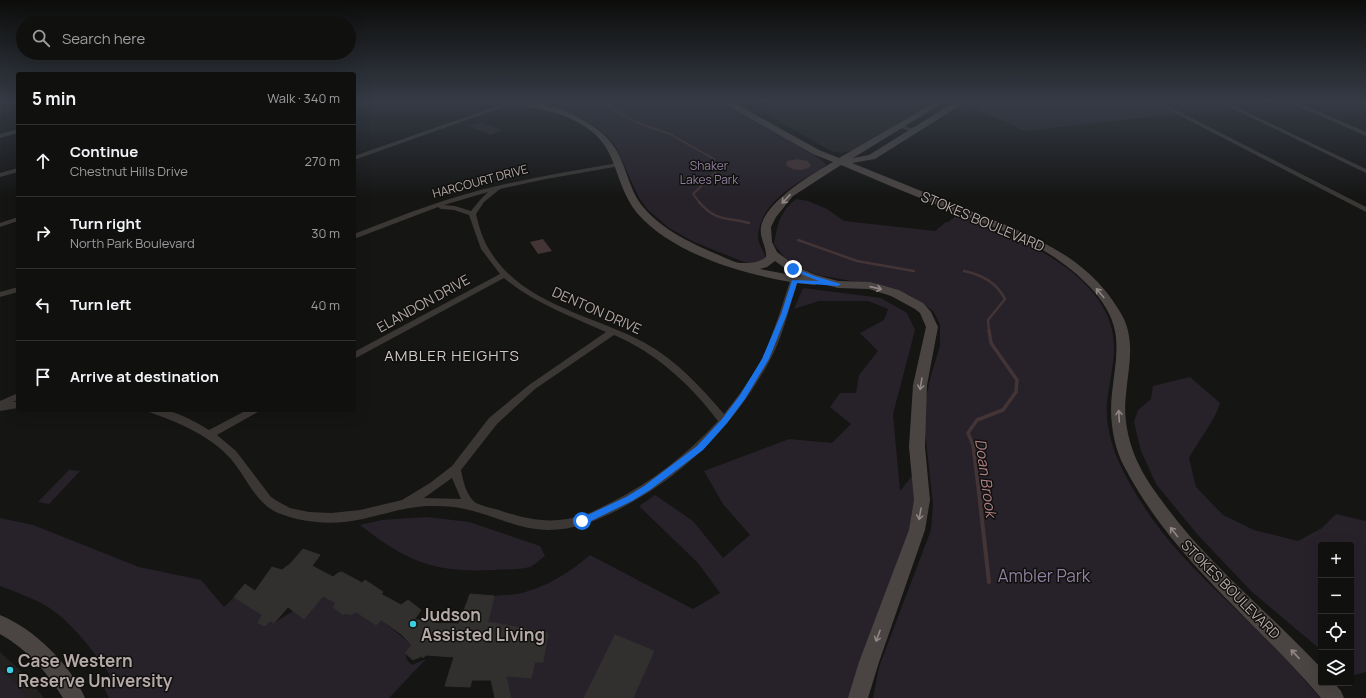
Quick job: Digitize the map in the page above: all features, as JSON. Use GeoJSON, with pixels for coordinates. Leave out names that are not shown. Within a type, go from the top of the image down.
{"type":"FeatureCollection","features":[{"type":"Feature","properties":{"kind":"main road"},"geometry":{"type":"LineString","coordinates":[[598,134],[610,148],[630,197],[648,218],[678,240],[749,270],[794,281],[870,286],[895,293],[919,306],[925,312],[932,327],[919,392],[917,447],[922,500],[917,530],[869,662],[858,698]]}},
{"type":"Feature","properties":{"kind":"main road","name":"STOKES BOULEVARD"},"geometry":{"type":"LineString","coordinates":[[795,134],[816,144],[842,161],[1028,238],[1057,254],[1072,265],[1095,287],[1108,302],[1121,329],[1124,344],[1118,401],[1119,422],[1125,448],[1137,476],[1158,510],[1186,546],[1229,591],[1282,640],[1318,680]]}},
{"type":"Feature","properties":{"kind":"main road"},"geometry":{"type":"LineString","coordinates":[[838,284],[812,277],[793,269],[772,254],[767,242],[766,233],[770,218],[790,194],[887,134]]}},
{"type":"Feature","properties":{"kind":"main road"},"geometry":{"type":"LineString","coordinates":[[842,161],[860,160],[872,156],[907,134]]}},
{"type":"Feature","properties":{"kind":"main road"},"geometry":{"type":"LineString","coordinates":[[872,156],[868,160],[868,165],[872,171],[890,182]]}},
{"type":"Feature","properties":{"kind":"main road"},"geometry":{"type":"LineString","coordinates":[[817,176],[831,172],[846,171],[890,182]]}},
{"type":"Feature","properties":{"kind":"main road"},"geometry":{"type":"LineString","coordinates":[[716,257],[728,261],[756,266],[769,261],[772,258],[772,254]]}},
{"type":"Feature","properties":{"kind":"main road"},"geometry":{"type":"LineString","coordinates":[[0,624],[34,647],[57,671],[75,698]]}},
{"type":"Feature","properties":{"kind":"main road","name":"STOKES BOULEVARD"},"geometry":{"type":"LineString","coordinates":[[1324,686],[1334,698]]}},
{"type":"Feature","properties":{"kind":"street"},"geometry":{"type":"LineString","coordinates":[[356,157],[421,134]]}},
{"type":"Feature","properties":{"kind":"street"},"geometry":{"type":"LineString","coordinates":[[1219,134],[1366,210]]}},
{"type":"Feature","properties":{"kind":"street"},"geometry":{"type":"LineString","coordinates":[[1289,134],[1366,171]]}},
{"type":"Feature","properties":{"kind":"street","name":"HARCOURT DRIVE"},"geometry":{"type":"LineString","coordinates":[[356,236],[434,207],[497,188],[552,176],[618,166]]}},
{"type":"Feature","properties":{"kind":"street"},"geometry":{"type":"LineString","coordinates":[[0,175],[16,171]]}},
{"type":"Feature","properties":{"kind":"street"},"geometry":{"type":"LineString","coordinates":[[434,207],[455,208],[472,214],[482,201],[497,188]]}},
{"type":"Feature","properties":{"kind":"street","name":"DENTON DRIVE"},"geometry":{"type":"LineString","coordinates":[[472,214],[479,235],[488,253],[504,274],[526,291],[541,300],[643,345],[672,365],[694,385],[724,421]]}},
{"type":"Feature","properties":{"kind":"street"},"geometry":{"type":"LineString","coordinates":[[0,225],[16,220]]}},
{"type":"Feature","properties":{"kind":"street","name":"ELANDON DRIVE"},"geometry":{"type":"LineString","coordinates":[[356,355],[504,274]]}},
{"type":"Feature","properties":{"kind":"street"},"geometry":{"type":"LineString","coordinates":[[157,412],[191,425],[209,435],[235,456],[254,485],[270,502],[286,511],[318,518],[347,517],[357,516],[404,503],[434,502],[472,506],[515,521],[537,526],[560,525],[582,521],[629,499],[665,476],[700,448],[724,421],[742,397],[765,359],[784,314],[794,281]]}},
{"type":"Feature","properties":{"kind":"street"},"geometry":{"type":"LineString","coordinates":[[0,295],[16,290]]}},
{"type":"Feature","properties":{"kind":"street"},"geometry":{"type":"LineString","coordinates":[[404,503],[434,486],[456,469],[493,421],[526,392],[612,331]]}},
{"type":"Feature","properties":{"kind":"street"},"geometry":{"type":"LineString","coordinates":[[0,405],[16,397]]}},
{"type":"Feature","properties":{"kind":"street"},"geometry":{"type":"LineString","coordinates":[[0,408],[16,405]]}},
{"type":"Feature","properties":{"kind":"street"},"geometry":{"type":"LineString","coordinates":[[209,435],[251,412]]}},
{"type":"Feature","properties":{"kind":"street"},"geometry":{"type":"LineString","coordinates":[[456,469],[457,482],[463,494],[472,506]]}},
{"type":"Feature","properties":{"kind":"shaded area"},"geometry":{"type":"Polygon","coordinates":[[[801,134],[881,134],[851,151],[842,153],[831,151],[801,134]]]}},
{"type":"Feature","properties":{"kind":"shaded area"},"geometry":{"type":"Polygon","coordinates":[[[797,159],[808,161],[811,166],[798,170],[792,169],[786,165],[787,161],[797,159]]]}},
{"type":"Feature","properties":{"kind":"shaded area"},"geometry":{"type":"Polygon","coordinates":[[[543,239],[552,251],[538,254],[530,242],[543,239]]]}},
{"type":"Feature","properties":{"kind":"shaded area","name":"Case Western Reserve University"},"geometry":{"type":"Polygon","coordinates":[[[0,652],[26,676],[44,698],[0,698],[0,652]]]}},
{"type":"Feature","properties":{"kind":"green space","name":"Shaker Lakes Park"},"geometry":{"type":"Polygon","coordinates":[[[603,134],[778,134],[819,158],[826,164],[823,168],[792,187],[772,204],[760,225],[758,237],[766,260],[752,263],[744,262],[694,242],[669,228],[648,210],[639,198],[616,147],[603,134]]]}},
{"type":"Feature","properties":{"kind":"green space","name":"Ambler Park"},"geometry":{"type":"Polygon","coordinates":[[[796,199],[808,201],[827,209],[844,221],[935,231],[959,214],[1007,234],[1032,247],[1058,262],[1080,279],[1098,299],[1110,322],[1114,355],[1107,402],[1107,416],[1112,443],[1122,469],[1129,482],[1154,522],[1180,553],[1279,651],[1320,698],[873,698],[879,667],[931,530],[933,504],[923,413],[930,379],[940,346],[940,324],[933,311],[911,296],[896,289],[818,275],[798,267],[784,257],[774,244],[776,231],[780,219],[786,209],[796,199]]]}},
{"type":"Feature","properties":{"kind":"green space"},"geometry":{"type":"Polygon","coordinates":[[[803,288],[881,298],[907,313],[915,330],[893,414],[900,491],[919,467],[922,500],[858,698],[633,698],[654,651],[584,698],[511,698],[506,676],[531,678],[535,662],[543,662],[548,633],[499,624],[495,632],[486,631],[494,596],[512,595],[532,590],[567,573],[590,555],[693,609],[720,593],[698,563],[639,506],[655,495],[693,521],[723,558],[750,535],[723,504],[704,471],[789,439],[832,443],[851,424],[830,407],[840,393],[856,393],[859,375],[878,351],[860,333],[884,320],[888,309],[868,301],[819,301],[794,309],[803,288]]]}},
{"type":"Feature","properties":{"kind":"green space"},"geometry":{"type":"Polygon","coordinates":[[[1190,377],[1220,403],[1218,410],[1189,458],[1196,487],[1223,515],[1254,530],[1298,541],[1322,528],[1336,514],[1366,521],[1366,672],[1354,675],[1354,542],[1318,542],[1318,647],[1251,591],[1197,534],[1156,484],[1141,451],[1134,422],[1138,410],[1151,399],[1153,386],[1190,377]]]}},
{"type":"Feature","properties":{"kind":"green space"},"geometry":{"type":"Polygon","coordinates":[[[69,470],[80,471],[49,504],[38,502],[69,470]]]}},
{"type":"Feature","properties":{"kind":"green space"},"geometry":{"type":"Polygon","coordinates":[[[427,517],[469,522],[540,546],[545,556],[532,566],[521,569],[472,570],[437,567],[407,556],[392,548],[360,525],[382,520],[427,517]]]}},
{"type":"Feature","properties":{"kind":"green space"},"geometry":{"type":"Polygon","coordinates":[[[0,518],[33,525],[139,567],[201,580],[224,607],[234,597],[262,615],[258,623],[264,625],[270,621],[274,623],[293,611],[304,618],[323,596],[336,603],[333,607],[343,615],[345,613],[350,615],[356,612],[376,625],[381,620],[412,645],[405,653],[407,660],[412,665],[426,659],[389,698],[109,698],[102,684],[110,675],[74,629],[48,607],[0,586],[0,518]]]}},
{"type":"Feature","properties":{"kind":"green space"},"geometry":{"type":"Polygon","coordinates":[[[0,670],[15,682],[27,698],[0,698],[0,670]]]}},
{"type":"Feature","properties":{"kind":"building","name":"Judson Assisted Living"},"geometry":{"type":"Polygon","coordinates":[[[303,549],[320,555],[312,566],[333,577],[342,572],[362,583],[365,580],[383,592],[381,594],[401,605],[408,600],[421,610],[414,620],[435,620],[434,623],[459,624],[470,594],[494,596],[488,622],[548,633],[543,662],[535,662],[531,678],[506,676],[511,698],[495,698],[491,680],[472,680],[470,687],[445,686],[454,657],[426,655],[423,658],[422,656],[413,660],[405,653],[412,645],[401,634],[381,620],[376,625],[356,612],[350,615],[345,613],[343,615],[333,607],[336,603],[323,596],[304,619],[288,607],[274,623],[270,621],[265,626],[258,623],[262,615],[234,597],[245,584],[255,591],[272,567],[282,570],[290,564],[303,549]]]}},
{"type":"Feature","properties":{"kind":"building"},"geometry":{"type":"Polygon","coordinates":[[[615,635],[654,651],[633,698],[584,698],[615,635]]]}},
{"type":"Feature","properties":{"kind":"waterway","name":"Doan Brook"},"geometry":{"type":"LineString","coordinates":[[669,134],[714,159],[716,172],[693,194],[700,203]]}},
{"type":"Feature","properties":{"kind":"waterway","name":"Doan Brook"},"geometry":{"type":"LineString","coordinates":[[700,203],[716,216],[749,223]]}},
{"type":"Feature","properties":{"kind":"waterway"},"geometry":{"type":"LineString","coordinates":[[798,240],[857,261],[914,271]]}},
{"type":"Feature","properties":{"kind":"waterway","name":"Doan Brook"},"geometry":{"type":"LineString","coordinates":[[964,271],[988,280],[997,288],[1005,299],[988,320],[989,331]]}},
{"type":"Feature","properties":{"kind":"waterway","name":"Doan Brook"},"geometry":{"type":"LineString","coordinates":[[979,494],[973,445],[968,433],[977,420],[1003,410],[1016,392],[1017,380],[991,343],[989,330]]}},
{"type":"Feature","properties":{"kind":"waterway","name":"Doan Brook"},"geometry":{"type":"LineString","coordinates":[[979,493],[989,582]]}},
{"type":"Feature","properties":{"kind":"place","name":"Judson Assisted Living"},"geometry":{"type":"Point","coordinates":[413,624]}},
{"type":"Feature","properties":{"kind":"place","name":"Case Western Reserve University"},"geometry":{"type":"Point","coordinates":[10,670]}},
{"type":"Feature","properties":{"kind":"district","name":"AMBLER HEIGHTS"},"geometry":{"type":"Point","coordinates":[452,355]}},
{"type":"Feature","properties":{"kind":"route"},"geometry":{"type":"LineString","coordinates":[[582,521],[600,514],[629,499],[670,472],[700,448],[724,421],[742,397],[765,359],[784,314],[794,281],[838,284],[812,277],[793,269]]}}]}
